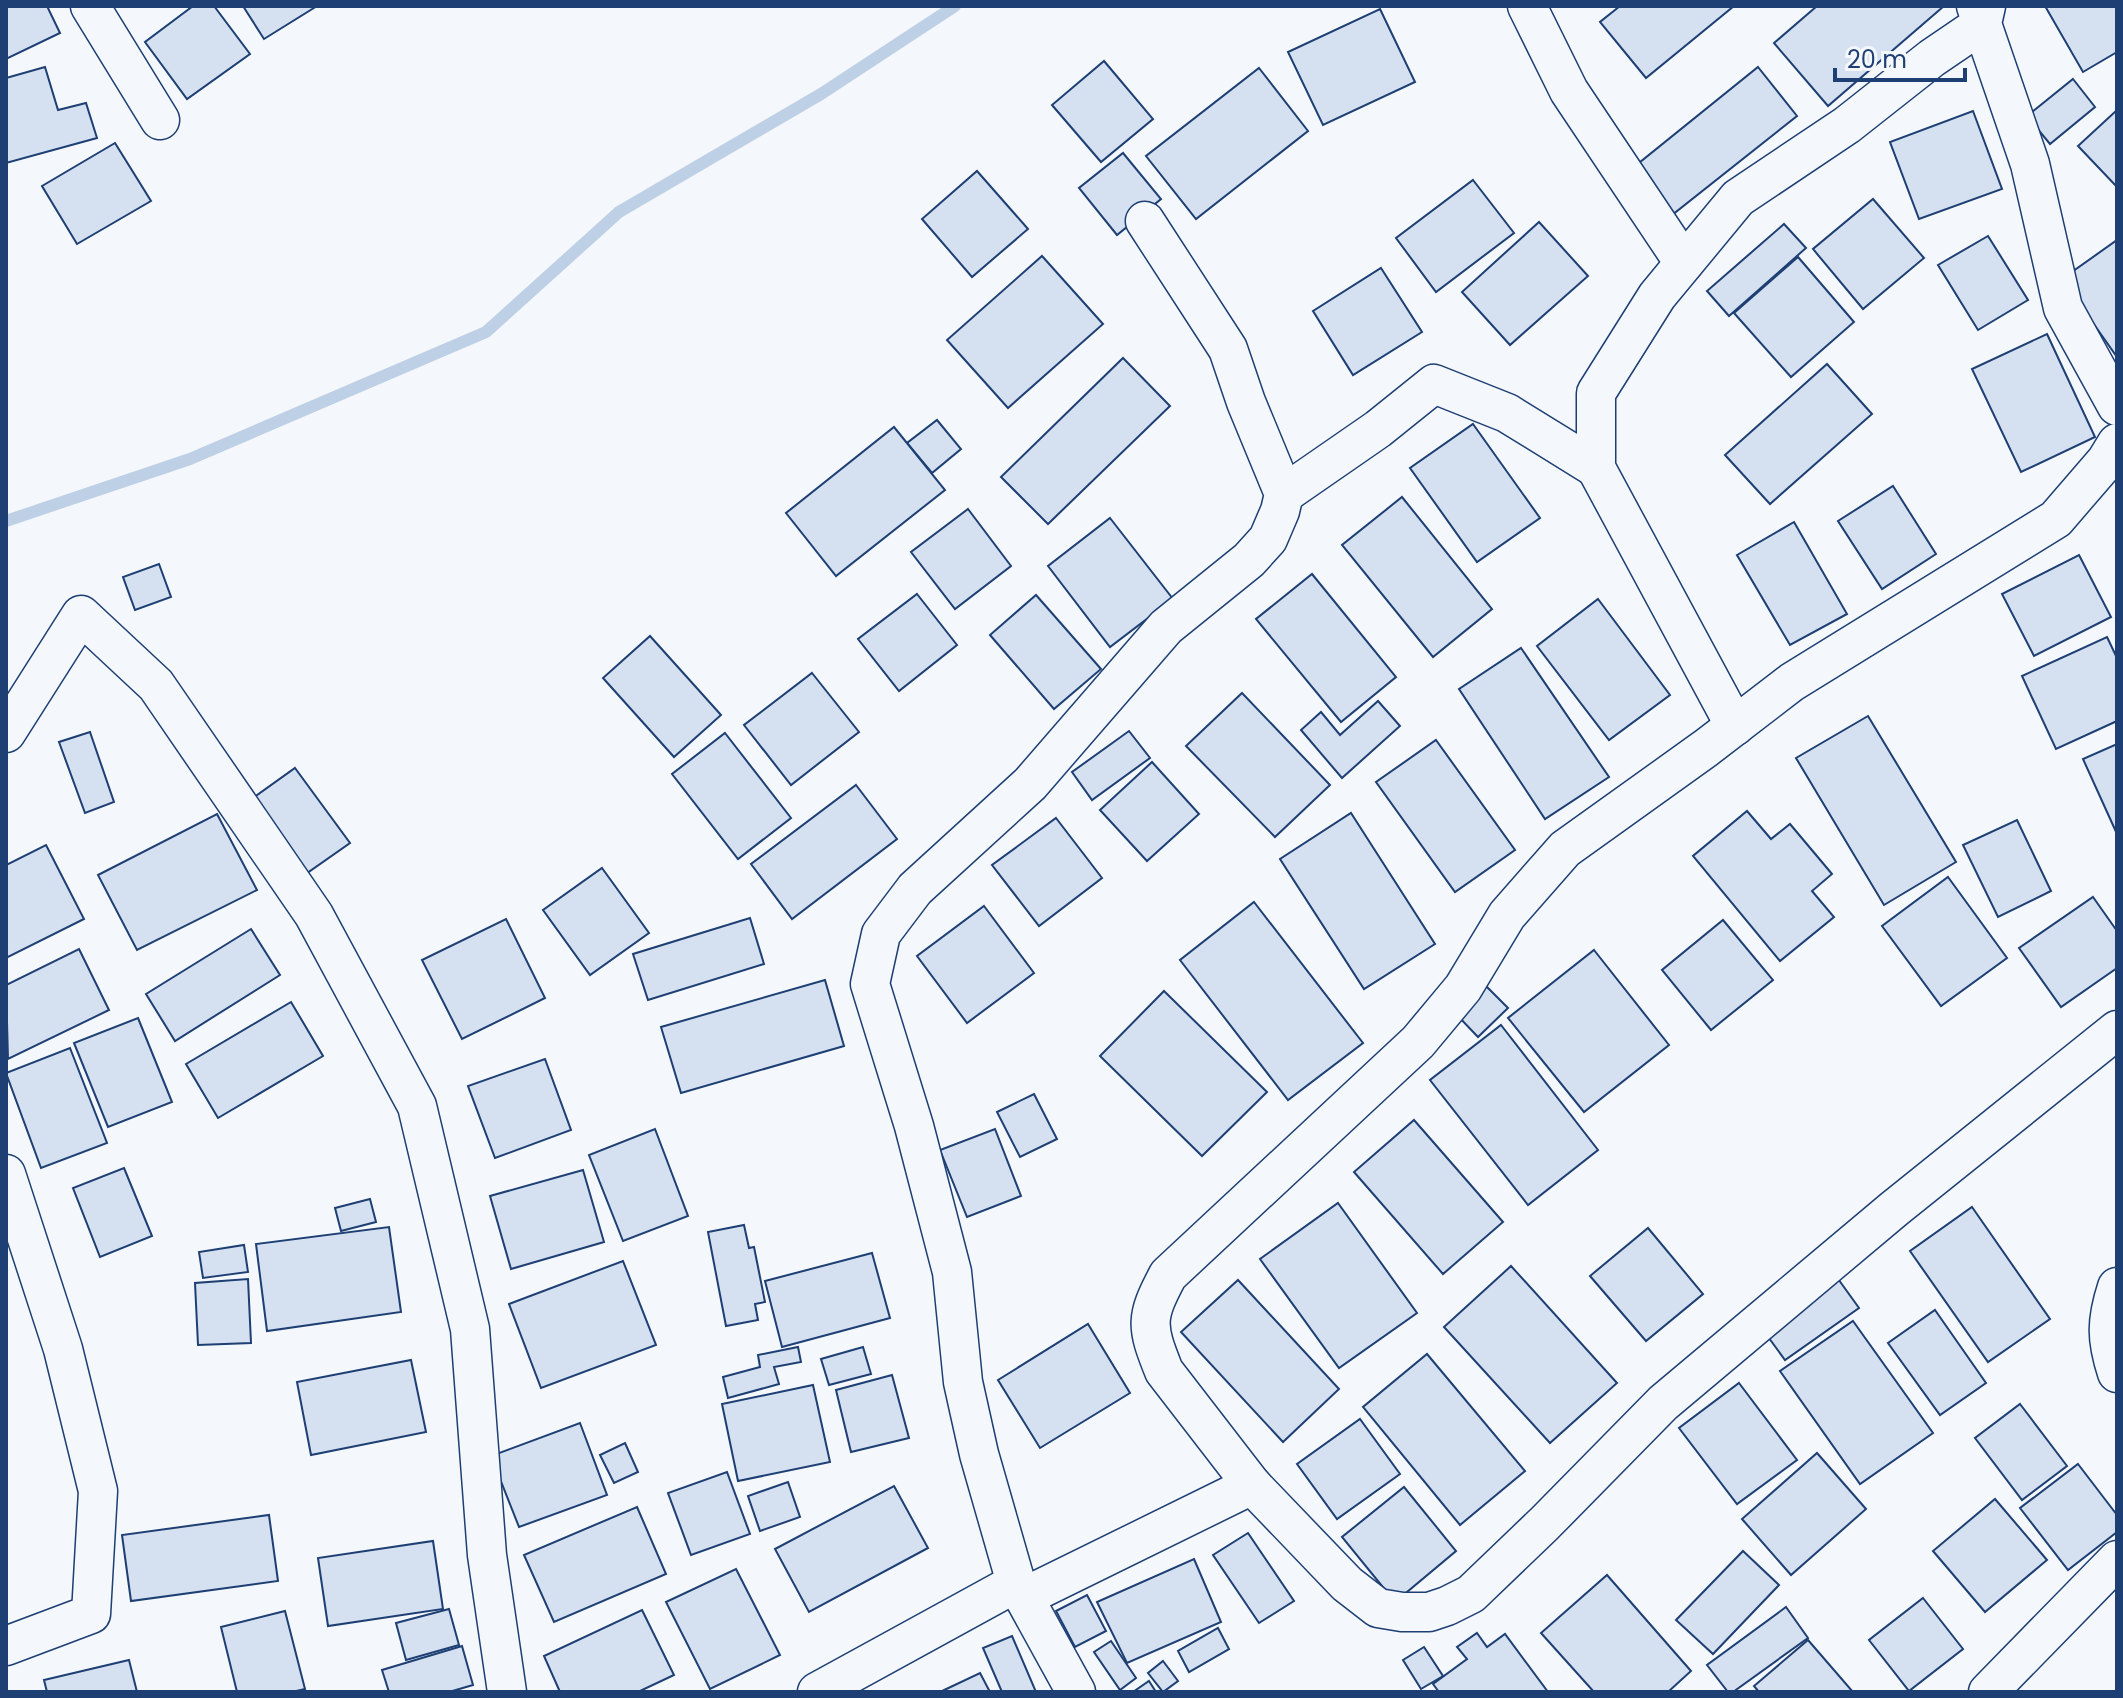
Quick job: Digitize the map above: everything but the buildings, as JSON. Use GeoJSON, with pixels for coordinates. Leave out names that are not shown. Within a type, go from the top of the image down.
{"type":"FeatureCollection","features":[{"type":"Feature","properties":{"kind":"street"},"geometry":{"type":"LineString","coordinates":[[90,6],[160,120]]}},
{"type":"Feature","properties":{"kind":"street"},"geometry":{"type":"LineString","coordinates":[[1527,6],[1569,91],[1684,263]]}},
{"type":"Feature","properties":{"kind":"street"},"geometry":{"type":"LineString","coordinates":[[1735,726],[1596,468],[1596,393],[1657,296],[1738,198],[1847,125],[1932,58],[1981,12],[2030,164],[2063,308],[2117,406]]}},
{"type":"Feature","properties":{"kind":"street"},"geometry":{"type":"LineString","coordinates":[[1145,221],[1228,349],[1284,494]]}},
{"type":"Feature","properties":{"kind":"street"},"geometry":{"type":"LineString","coordinates":[[1076,1692],[1020,1590],[979,1454],[963,1382],[952,1272],[914,1126],[870,984],[881,934],[915,889],[1030,784],[1166,627],[1249,560],[1268,539],[1284,494],[1378,429],[1434,384],[1507,413],[1596,468]]}},
{"type":"Feature","properties":{"kind":"street"},"geometry":{"type":"LineString","coordinates":[[2117,443],[2106,461],[2056,519],[1792,682],[1565,849],[1507,915],[1463,988],[1418,1042],[1168,1275],[1156,1298],[1149,1322],[1164,1371],[1252,1485],[1347,1584],[1378,1608],[1429,1612],[1447,1606],[1471,1594],[1663,1403],[1882,1219],[2117,1030]]}},
{"type":"Feature","properties":{"kind":"street"},"geometry":{"type":"LineString","coordinates":[[6,733],[81,615],[156,685],[314,915],[417,1106],[470,1329],[487,1555],[507,1692]]}},
{"type":"Feature","properties":{"kind":"street"},"geometry":{"type":"LineString","coordinates":[[6,1174],[63,1349],[98,1491],[91,1614],[6,1646]]}},
{"type":"Feature","properties":{"kind":"street"},"geometry":{"type":"LineString","coordinates":[[2117,1287],[2109,1310],[2107,1343],[2117,1373]]}},
{"type":"Feature","properties":{"kind":"street"},"geometry":{"type":"LineString","coordinates":[[817,1692],[1020,1590],[1252,1485]]}},
{"type":"Feature","properties":{"kind":"street"},"geometry":{"type":"LineString","coordinates":[[1988,1692],[2117,1560]]}},
{"type":"Feature","properties":{"kind":"waterway"},"geometry":{"type":"LineString","coordinates":[[6,521],[190,459],[486,332],[619,212],[821,94],[955,6]]}}]}
